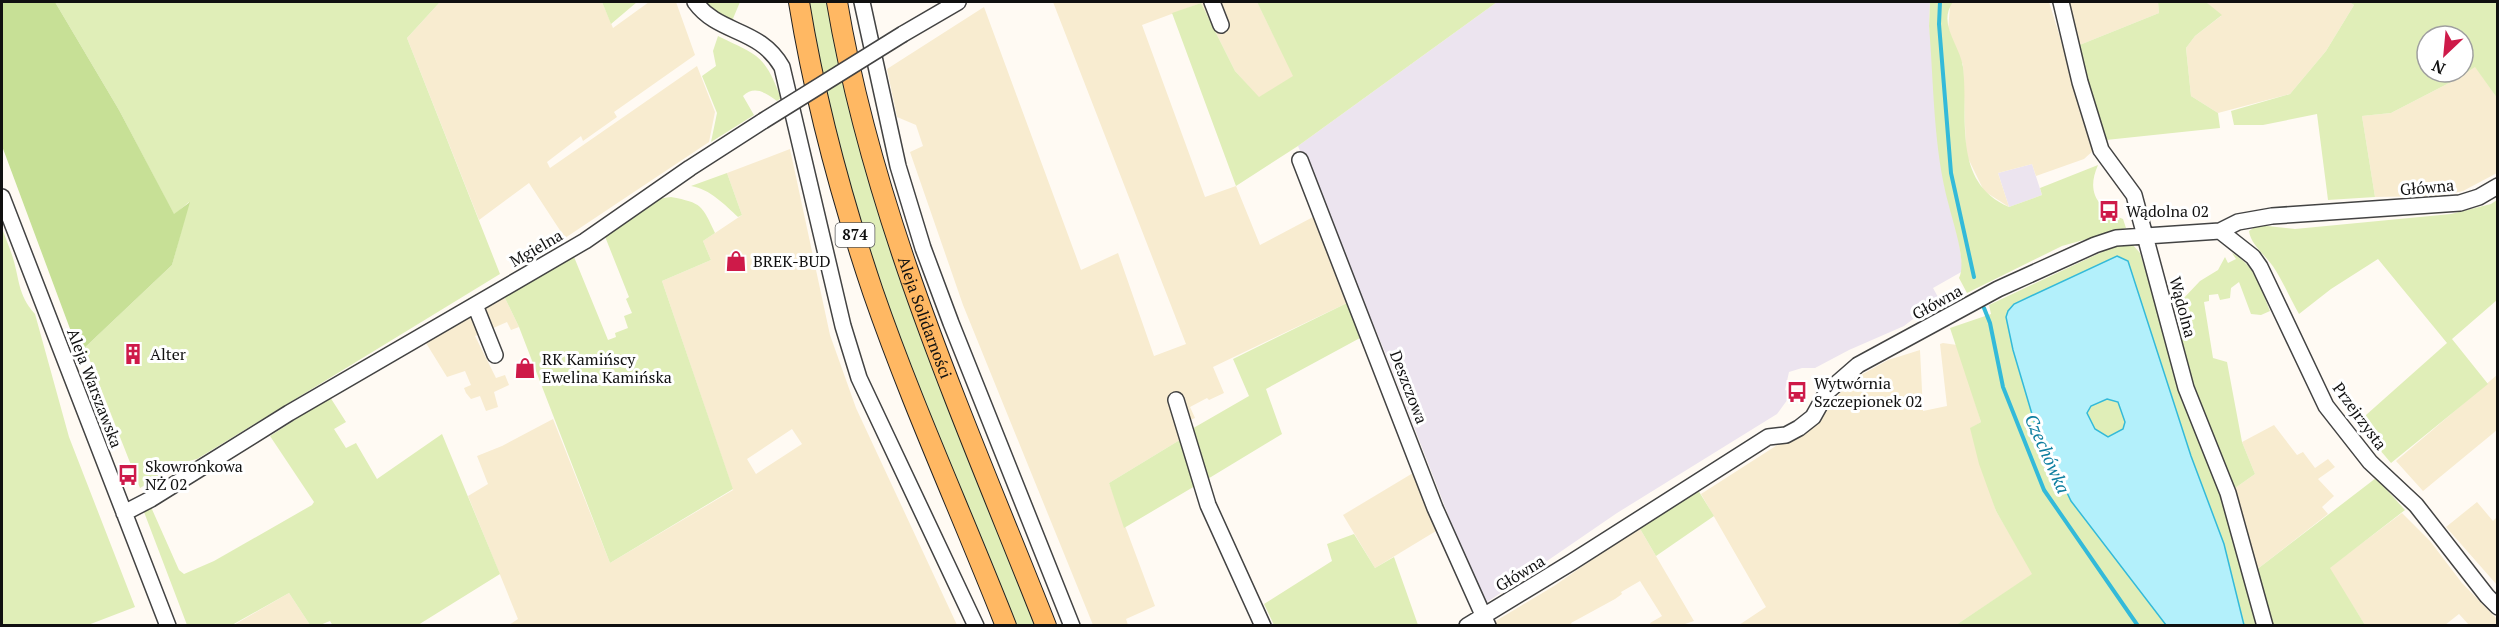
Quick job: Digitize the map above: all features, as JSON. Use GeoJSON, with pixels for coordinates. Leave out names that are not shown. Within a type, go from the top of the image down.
{"type":"FeatureCollection","features":[{"type":"Feature","properties":{"kind":"main road","name":"874"},"geometry":{"type":"LineString","coordinates":[[799,2],[827,138],[869,279],[1006,626]]}},
{"type":"Feature","properties":{"kind":"main road","name":"Aleja Solidarności"},"geometry":{"type":"LineString","coordinates":[[837,2],[855,95],[904,264],[1046,626]]}},
{"type":"Feature","properties":{"kind":"street"},"geometry":{"type":"LineString","coordinates":[[695,2],[713,20],[761,42],[770,49],[782,67],[843,326],[860,378],[976,626]]}},
{"type":"Feature","properties":{"kind":"street"},"geometry":{"type":"LineString","coordinates":[[862,2],[898,166],[923,248],[1072,626]]}},
{"type":"Feature","properties":{"kind":"street","name":"Mgielna"},"geometry":{"type":"LineString","coordinates":[[124,513],[151,499],[289,413],[585,241],[690,168],[763,121],[958,2]]}},
{"type":"Feature","properties":{"kind":"street"},"geometry":{"type":"LineString","coordinates":[[1212,2],[1221,25]]}},
{"type":"Feature","properties":{"kind":"street","name":"Wądolna"},"geometry":{"type":"LineString","coordinates":[[2061,2],[2101,150],[2134,195],[2186,387],[2228,493],[2265,626]]}},
{"type":"Feature","properties":{"kind":"street","name":"Deszczowa"},"geometry":{"type":"LineString","coordinates":[[1300,160],[1435,508],[1485,621]]}},
{"type":"Feature","properties":{"kind":"street","name":"Główna"},"geometry":{"type":"LineString","coordinates":[[1467,626],[1485,621],[1768,436],[1786,435],[1799,428],[1813,417],[1827,392],[1857,365],[1998,289],[2095,245],[2116,238],[2220,231],[2238,222],[2272,216],[2460,203],[2479,197],[2498,186]]}},
{"type":"Feature","properties":{"kind":"street","name":"Aleja Warszawska"},"geometry":{"type":"LineString","coordinates":[[2,197],[168,626]]}},
{"type":"Feature","properties":{"kind":"street","name":"Przejrzysta"},"geometry":{"type":"LineString","coordinates":[[2220,231],[2253,257],[2260,267],[2326,406],[2370,462],[2416,505],[2498,607]]}},
{"type":"Feature","properties":{"kind":"street"},"geometry":{"type":"LineString","coordinates":[[475,305],[495,355]]}},
{"type":"Feature","properties":{"kind":"street"},"geometry":{"type":"LineString","coordinates":[[1176,400],[1212,514],[1263,626]]}},
{"type":"Feature","properties":{"kind":"shaded area"},"geometry":{"type":"Polygon","coordinates":[[[440,2],[602,2],[613,28],[649,2],[676,2],[695,55],[614,112],[617,117],[583,141],[581,136],[547,162],[550,168],[697,66],[715,112],[709,142],[565,238],[529,183],[479,220],[407,38],[440,2]]]}},
{"type":"Feature","properties":{"kind":"shaded area"},"geometry":{"type":"Polygon","coordinates":[[[1053,2],[1257,2],[1294,76],[1259,98],[1235,71],[1201,3],[1142,25],[1205,197],[1236,186],[1260,245],[1313,217],[1347,303],[1213,367],[1224,393],[1209,400],[1207,398],[1190,407],[1195,418],[1179,424],[1183,438],[1109,483],[1155,606],[1126,619],[1128,625],[1093,625],[963,305],[910,152],[923,146],[916,125],[897,117],[887,69],[984,7],[1081,270],[1118,253],[1154,356],[1186,344],[1053,2]]]}},
{"type":"Feature","properties":{"kind":"shaded area"},"geometry":{"type":"Polygon","coordinates":[[[1497,2],[1930,2],[1929,26],[1963,271],[1933,288],[1939,299],[1904,326],[1815,368],[1802,368],[1789,372],[1785,390],[1793,392],[1777,414],[1617,513],[1483,605],[1387,357],[1298,146],[1497,2]]]}},
{"type":"Feature","properties":{"kind":"shaded area"},"geometry":{"type":"Polygon","coordinates":[[[1953,2],[2049,2],[2095,149],[2084,159],[2036,176],[2032,164],[1998,173],[2009,207],[1984,191],[1966,154],[1963,65],[1948,30],[1950,6],[1953,2]]]}},
{"type":"Feature","properties":{"kind":"shaded area"},"geometry":{"type":"Polygon","coordinates":[[[2066,2],[2158,2],[2159,13],[2077,46],[2066,2]]]}},
{"type":"Feature","properties":{"kind":"shaded area"},"geometry":{"type":"Polygon","coordinates":[[[2206,2],[2349,2],[2354,5],[2326,51],[2290,94],[2218,113],[2191,96],[2186,48],[2195,36],[2221,16],[2206,2]]]}},
{"type":"Feature","properties":{"kind":"shaded area"},"geometry":{"type":"Polygon","coordinates":[[[2475,66],[2497,98],[2497,173],[2463,191],[2439,196],[2375,197],[2362,116],[2391,113],[2447,84],[2475,84],[2475,66]]]}},
{"type":"Feature","properties":{"kind":"shaded area"},"geometry":{"type":"Polygon","coordinates":[[[790,149],[830,335],[856,408],[957,625],[509,625],[518,619],[468,496],[488,484],[477,456],[502,446],[553,419],[610,563],[733,490],[662,281],[711,260],[703,241],[742,215],[727,173],[790,149]],[[792,429],[747,459],[756,474],[802,444],[792,429]]]}},
{"type":"Feature","properties":{"kind":"shaded area"},"geometry":{"type":"Polygon","coordinates":[[[2032,164],[2042,195],[2009,207],[1998,173],[2032,164]]]}},
{"type":"Feature","properties":{"kind":"shaded area"},"geometry":{"type":"Polygon","coordinates":[[[503,294],[519,327],[511,330],[507,322],[475,336],[496,378],[505,375],[509,385],[494,392],[498,407],[486,411],[480,396],[471,399],[466,393],[464,388],[471,385],[465,371],[447,377],[426,343],[503,294]]]}},
{"type":"Feature","properties":{"kind":"shaded area"},"geometry":{"type":"Polygon","coordinates":[[[1940,344],[1957,345],[1959,349],[1981,422],[1971,428],[1996,511],[2033,574],[1956,625],[1739,625],[1766,607],[1701,494],[1782,442],[1796,439],[1819,419],[1844,388],[1861,375],[1888,360],[1920,350],[1923,411],[1947,406],[1940,344]]]}},
{"type":"Feature","properties":{"kind":"shaded area"},"geometry":{"type":"Polygon","coordinates":[[[2497,375],[2497,430],[2423,491],[2396,461],[2497,375]]]}},
{"type":"Feature","properties":{"kind":"shaded area"},"geometry":{"type":"Polygon","coordinates":[[[2274,425],[2297,455],[2303,452],[2315,468],[2328,459],[2335,467],[2318,479],[2334,496],[2322,507],[2328,514],[2251,574],[2228,493],[2255,474],[2242,442],[2274,425]]]}},
{"type":"Feature","properties":{"kind":"shaded area"},"geometry":{"type":"Polygon","coordinates":[[[1413,473],[1436,531],[1375,568],[1343,515],[1413,473]]]}},
{"type":"Feature","properties":{"kind":"shaded area"},"geometry":{"type":"Polygon","coordinates":[[[2477,502],[2493,521],[2497,517],[2497,585],[2446,527],[2477,502]]]}},
{"type":"Feature","properties":{"kind":"shaded area"},"geometry":{"type":"Polygon","coordinates":[[[2402,513],[2430,541],[2462,583],[2497,619],[2497,625],[2469,625],[2459,614],[2445,625],[2365,625],[2329,568],[2402,513]]]}},
{"type":"Feature","properties":{"kind":"shaded area"},"geometry":{"type":"Polygon","coordinates":[[[1639,527],[1694,621],[1682,625],[1651,625],[1650,623],[1662,616],[1640,581],[1621,592],[1622,594],[1615,599],[1571,623],[1572,625],[1496,626],[1494,622],[1554,586],[1639,527]]]}},
{"type":"Feature","properties":{"kind":"shaded area"},"geometry":{"type":"Polygon","coordinates":[[[289,593],[310,625],[232,626],[289,593]]]}},
{"type":"Feature","properties":{"kind":"green space"},"geometry":{"type":"Polygon","coordinates":[[[2,2],[55,2],[119,110],[174,214],[190,202],[172,265],[79,353],[2,146],[2,2]]]}},
{"type":"Feature","properties":{"kind":"green space"},"geometry":{"type":"Polygon","coordinates":[[[55,2],[440,2],[407,38],[500,274],[197,459],[181,463],[140,488],[89,358],[79,353],[172,265],[189,202],[174,215],[119,110],[55,2]]]}},
{"type":"Feature","properties":{"kind":"green space"},"geometry":{"type":"Polygon","coordinates":[[[602,2],[637,2],[611,24],[602,2]]]}},
{"type":"Feature","properties":{"kind":"green space"},"geometry":{"type":"Polygon","coordinates":[[[702,2],[740,2],[732,21],[714,13],[702,2]]]}},
{"type":"Feature","properties":{"kind":"green space"},"geometry":{"type":"Polygon","coordinates":[[[806,2],[829,2],[852,118],[894,260],[939,383],[1037,625],[1011,625],[882,303],[830,127],[806,2]]]}},
{"type":"Feature","properties":{"kind":"green space"},"geometry":{"type":"Polygon","coordinates":[[[1257,2],[1497,2],[1298,146],[1236,186],[1172,13],[1201,3],[1235,71],[1259,97],[1293,76],[1257,2]]]}},
{"type":"Feature","properties":{"kind":"green space"},"geometry":{"type":"Polygon","coordinates":[[[1930,2],[1953,2],[1947,18],[1948,26],[1963,67],[1967,146],[1978,182],[1991,196],[2009,207],[2042,195],[2040,188],[2098,165],[2093,183],[2096,198],[2106,210],[2123,219],[2126,228],[2062,246],[1967,293],[1959,278],[1960,253],[1940,162],[1929,26],[1930,2]]]}},
{"type":"Feature","properties":{"kind":"green space"},"geometry":{"type":"Polygon","coordinates":[[[2158,2],[2206,2],[2222,15],[2195,36],[2186,48],[2191,96],[2218,113],[2220,128],[2106,140],[2077,46],[2159,13],[2158,2]]]}},
{"type":"Feature","properties":{"kind":"green space"},"geometry":{"type":"Polygon","coordinates":[[[2349,2],[2497,2],[2497,98],[2475,67],[2475,24],[2415,24],[2415,84],[2447,84],[2391,113],[2362,116],[2375,197],[2328,200],[2317,114],[2263,125],[2234,125],[2231,111],[2290,94],[2326,51],[2354,5],[2349,2]]]}},
{"type":"Feature","properties":{"kind":"green space"},"geometry":{"type":"Polygon","coordinates":[[[718,36],[758,58],[770,73],[781,98],[777,101],[760,91],[747,93],[743,96],[754,115],[711,142],[717,113],[702,76],[716,66],[713,51],[718,36]]]}},
{"type":"Feature","properties":{"kind":"green space"},"geometry":{"type":"Polygon","coordinates":[[[727,173],[742,215],[738,217],[711,194],[691,186],[727,173]]]}},
{"type":"Feature","properties":{"kind":"green space"},"geometry":{"type":"Polygon","coordinates":[[[671,197],[689,201],[700,207],[715,233],[703,241],[711,260],[662,281],[733,489],[610,563],[519,327],[503,294],[572,252],[608,340],[616,337],[615,333],[628,328],[624,316],[632,313],[626,299],[629,297],[604,234],[656,199],[671,197]]]}},
{"type":"Feature","properties":{"kind":"green space"},"geometry":{"type":"Polygon","coordinates":[[[2497,200],[2497,300],[2452,339],[2488,384],[2391,463],[2357,423],[2447,343],[2378,259],[2331,289],[2299,314],[2273,266],[2256,247],[2249,231],[2258,225],[2295,229],[2451,214],[2491,204],[2497,200]]]}},
{"type":"Feature","properties":{"kind":"green space"},"geometry":{"type":"Polygon","coordinates":[[[2,228],[22,293],[35,314],[69,437],[135,607],[88,625],[2,625],[2,228]]]}},
{"type":"Feature","properties":{"kind":"green space"},"geometry":{"type":"Polygon","coordinates":[[[2121,243],[2132,244],[2140,253],[2198,440],[2226,503],[2259,625],[1956,625],[2032,574],[1996,511],[1979,464],[1970,428],[1981,422],[1950,328],[1991,314],[1989,305],[2121,243]]]}},
{"type":"Feature","properties":{"kind":"green space"},"geometry":{"type":"Polygon","coordinates":[[[2232,253],[2252,271],[2270,311],[2261,315],[2251,314],[2239,282],[2231,288],[2230,298],[2220,300],[2218,294],[2209,295],[2209,301],[2204,302],[2213,358],[2227,362],[2242,442],[2255,474],[2228,493],[2179,361],[2182,300],[2200,281],[2218,270],[2225,257],[2228,263],[2236,259],[2232,253]]]}},
{"type":"Feature","properties":{"kind":"green space"},"geometry":{"type":"Polygon","coordinates":[[[1347,303],[1360,338],[1266,389],[1282,434],[1206,480],[1190,430],[1249,396],[1233,359],[1347,303]]]}},
{"type":"Feature","properties":{"kind":"green space"},"geometry":{"type":"Polygon","coordinates":[[[330,397],[346,422],[334,429],[346,448],[356,443],[377,479],[442,434],[500,574],[418,625],[333,626],[330,621],[320,625],[310,625],[289,593],[232,625],[187,625],[144,512],[151,507],[179,570],[184,574],[214,561],[312,505],[314,502],[270,436],[330,397]]]}},
{"type":"Feature","properties":{"kind":"green space"},"geometry":{"type":"Polygon","coordinates":[[[1183,438],[1195,486],[1124,528],[1109,483],[1183,438]]]}},
{"type":"Feature","properties":{"kind":"green space"},"geometry":{"type":"Polygon","coordinates":[[[2376,478],[2405,510],[2330,568],[2365,625],[2265,625],[2251,574],[2376,478]]]}},
{"type":"Feature","properties":{"kind":"green space"},"geometry":{"type":"Polygon","coordinates":[[[1698,490],[1714,516],[1656,556],[1639,527],[1698,490]]]}},
{"type":"Feature","properties":{"kind":"green space"},"geometry":{"type":"Polygon","coordinates":[[[1354,534],[1375,568],[1394,557],[1418,625],[1274,625],[1264,604],[1332,561],[1327,544],[1354,534]]]}},
{"type":"Feature","properties":{"kind":"water"},"geometry":{"type":"Polygon","coordinates":[[[2117,256],[2128,261],[2191,456],[2224,544],[2244,625],[2166,625],[2071,501],[2034,421],[2013,350],[2006,317],[2014,304],[2117,256]],[[2107,399],[2091,406],[2087,413],[2095,429],[2108,437],[2123,429],[2125,422],[2118,402],[2107,399]]]}},
{"type":"Feature","properties":{"kind":"waterway","name":"Czechówka"},"geometry":{"type":"LineString","coordinates":[[1940,2],[1939,24],[1951,173],[1974,277]]}},
{"type":"Feature","properties":{"kind":"waterway","name":"Czechówka"},"geometry":{"type":"LineString","coordinates":[[1984,308],[1990,323],[2003,387],[2044,490],[2138,626]]}},
{"type":"Feature","properties":{"kind":"place","name":"Wądolna 02"},"geometry":{"type":"Point","coordinates":[2109,211]}},
{"type":"Feature","properties":{"kind":"place","name":"BREK-BUD"},"geometry":{"type":"Point","coordinates":[736,261]}},
{"type":"Feature","properties":{"kind":"place","name":"Alter"},"geometry":{"type":"Point","coordinates":[133,354]}},
{"type":"Feature","properties":{"kind":"place","name":"RK Kamińscy Ewelina Kamińska"},"geometry":{"type":"Point","coordinates":[525,368]}},
{"type":"Feature","properties":{"kind":"place","name":"Wytwórnia Szczepionek 02"},"geometry":{"type":"Point","coordinates":[1797,392]}},
{"type":"Feature","properties":{"kind":"place","name":"Skowronkowa NŻ 02"},"geometry":{"type":"Point","coordinates":[128,475]}}]}
